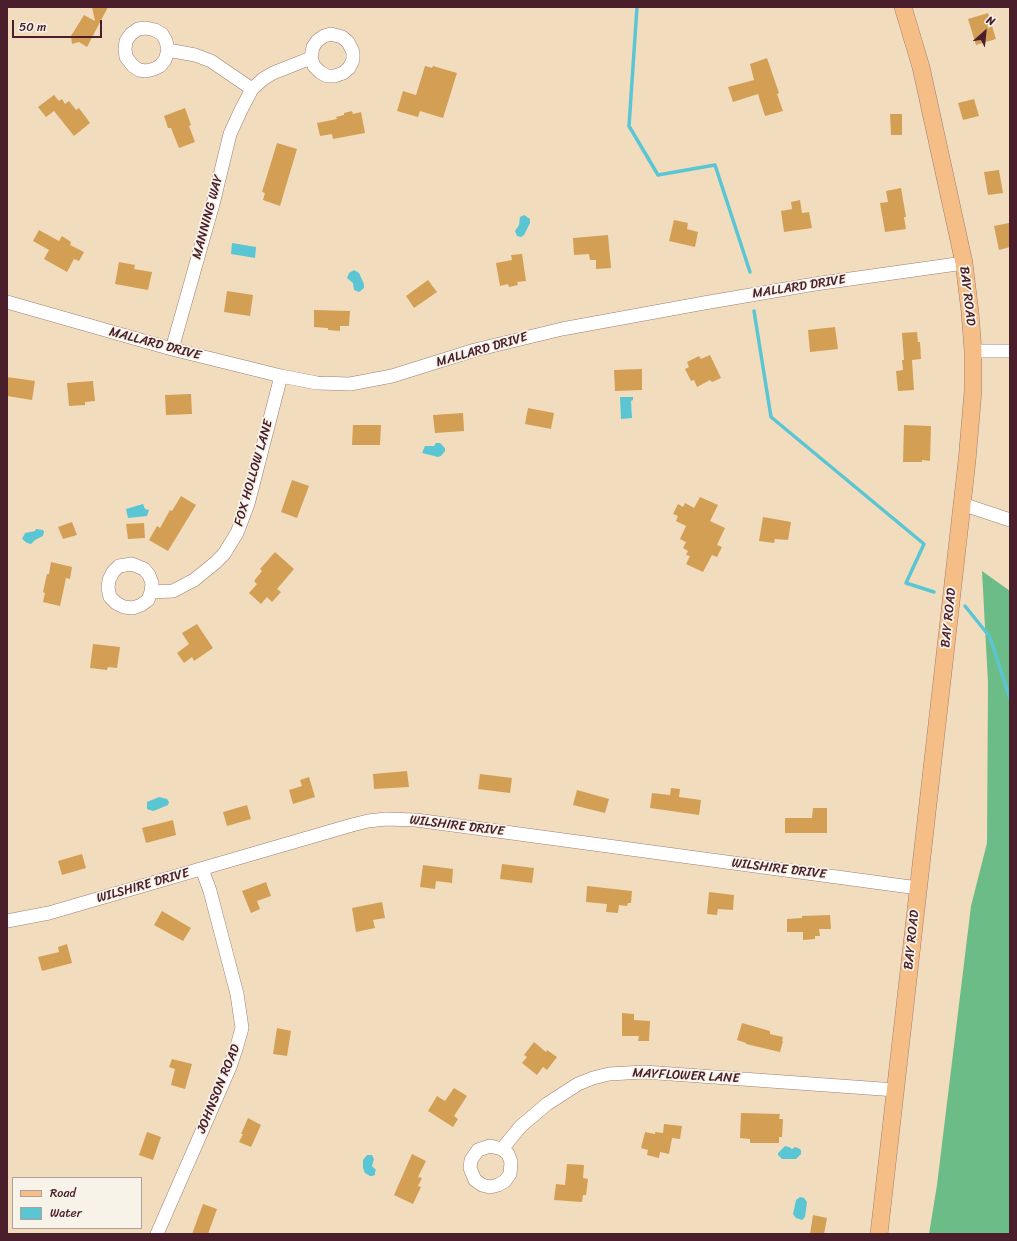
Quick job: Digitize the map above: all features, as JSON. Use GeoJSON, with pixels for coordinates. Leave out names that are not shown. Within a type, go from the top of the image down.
{"type":"FeatureCollection","features":[{"type":"Feature","properties":{"kind":"main road","name":"BAY ROAD"},"geometry":{"type":"LineString","coordinates":[[879,1234],[972,415],[973,351],[964,263],[921,67],[903,7]]}},
{"type":"Feature","properties":{"kind":"street"},"geometry":{"type":"LineString","coordinates":[[168,50],[188,53],[211,61],[252,89]]}},
{"type":"Feature","properties":{"kind":"street","name":"MANNING WAY"},"geometry":{"type":"LineString","coordinates":[[172,349],[230,134],[241,110],[252,89],[263,79],[273,73],[311,58]]}},
{"type":"Feature","properties":{"kind":"street","name":"MALLARD DRIVE"},"geometry":{"type":"LineString","coordinates":[[7,302],[172,349],[281,376],[317,383],[350,384],[392,376],[475,350],[562,329],[704,302],[808,285],[964,263]]}},
{"type":"Feature","properties":{"kind":"street"},"geometry":{"type":"LineString","coordinates":[[973,351],[1010,351]]}},
{"type":"Feature","properties":{"kind":"street","name":"FOX HOLLOW LANE"},"geometry":{"type":"LineString","coordinates":[[151,592],[174,591],[194,580],[215,563],[231,544],[237,533],[248,504],[281,376]]}},
{"type":"Feature","properties":{"kind":"street"},"geometry":{"type":"LineString","coordinates":[[962,504],[1010,520]]}},
{"type":"Feature","properties":{"kind":"street","name":"WILSHIRE DRIVE"},"geometry":{"type":"LineString","coordinates":[[7,921],[49,914],[352,825],[368,821],[386,820],[416,820],[918,888]]}},
{"type":"Feature","properties":{"kind":"street","name":"JOHNSON ROAD"},"geometry":{"type":"LineString","coordinates":[[157,1234],[230,1067],[242,1028],[237,994],[210,891],[202,869]]}},
{"type":"Feature","properties":{"kind":"street","name":"MAYFLOWER LANE"},"geometry":{"type":"LineString","coordinates":[[502,1149],[521,1126],[547,1104],[578,1084],[609,1074],[644,1072],[896,1090]]}},
{"type":"Feature","properties":{"kind":"green space"},"geometry":{"type":"Polygon","coordinates":[[[982,571],[1010,591],[1010,1234],[929,1234],[937,1185],[971,906],[987,843],[988,683],[982,571]]]}},
{"type":"Feature","properties":{"kind":"water"},"geometry":{"type":"Polygon","coordinates":[[[524,215],[530,219],[530,223],[524,235],[521,237],[517,236],[515,231],[519,225],[520,217],[524,215]]]}},
{"type":"Feature","properties":{"kind":"water"},"geometry":{"type":"Polygon","coordinates":[[[232,243],[256,247],[255,258],[231,254],[232,243]]]}},
{"type":"Feature","properties":{"kind":"water"},"geometry":{"type":"Polygon","coordinates":[[[354,270],[359,273],[364,284],[364,288],[359,292],[354,290],[353,283],[347,278],[349,273],[354,270]]]}},
{"type":"Feature","properties":{"kind":"water"},"geometry":{"type":"Polygon","coordinates":[[[620,397],[633,397],[633,400],[631,401],[632,418],[621,419],[620,397]]]}},
{"type":"Feature","properties":{"kind":"water"},"geometry":{"type":"Polygon","coordinates":[[[436,443],[440,443],[445,448],[445,451],[441,456],[438,457],[422,453],[425,446],[434,446],[436,443]]]}},
{"type":"Feature","properties":{"kind":"water"},"geometry":{"type":"Polygon","coordinates":[[[143,504],[145,509],[149,510],[147,516],[128,518],[126,509],[143,504]]]}},
{"type":"Feature","properties":{"kind":"water"},"geometry":{"type":"Polygon","coordinates":[[[36,529],[43,530],[43,536],[31,544],[22,539],[25,533],[35,531],[36,529]]]}},
{"type":"Feature","properties":{"kind":"water"},"geometry":{"type":"Polygon","coordinates":[[[159,797],[167,799],[169,802],[168,805],[153,811],[147,809],[147,802],[159,797]]]}},
{"type":"Feature","properties":{"kind":"water"},"geometry":{"type":"Polygon","coordinates":[[[785,1146],[792,1149],[795,1147],[798,1148],[801,1150],[801,1154],[796,1159],[782,1159],[778,1153],[785,1146]]]}},
{"type":"Feature","properties":{"kind":"water"},"geometry":{"type":"Polygon","coordinates":[[[367,1155],[372,1155],[374,1159],[372,1166],[376,1170],[375,1175],[372,1176],[365,1173],[363,1168],[363,1160],[367,1155]]]}},
{"type":"Feature","properties":{"kind":"water"},"geometry":{"type":"Polygon","coordinates":[[[800,1197],[804,1198],[807,1202],[805,1217],[802,1220],[796,1218],[793,1214],[796,1200],[800,1197]]]}},
{"type":"Feature","properties":{"kind":"building"},"geometry":{"type":"Polygon","coordinates":[[[92,7],[108,7],[87,47],[79,42],[72,44],[71,36],[84,15],[95,21],[92,7]]]}},
{"type":"Feature","properties":{"kind":"building"},"geometry":{"type":"Polygon","coordinates":[[[988,13],[996,39],[976,45],[968,19],[988,13]]]}},
{"type":"Feature","properties":{"kind":"building"},"geometry":{"type":"Polygon","coordinates":[[[767,58],[779,93],[777,94],[783,111],[765,116],[758,94],[733,102],[728,87],[754,80],[750,64],[767,58]]]}},
{"type":"Feature","properties":{"kind":"building"},"geometry":{"type":"Polygon","coordinates":[[[425,66],[432,68],[433,66],[457,73],[443,118],[420,111],[418,117],[397,111],[403,91],[416,95],[425,66]]]}},
{"type":"Feature","properties":{"kind":"building"},"geometry":{"type":"Polygon","coordinates":[[[54,95],[59,101],[62,99],[65,104],[69,101],[76,110],[79,108],[90,123],[74,136],[54,111],[46,117],[38,107],[54,95]]]}},
{"type":"Feature","properties":{"kind":"building"},"geometry":{"type":"Polygon","coordinates":[[[974,99],[979,116],[963,120],[958,103],[974,99]]]}},
{"type":"Feature","properties":{"kind":"building"},"geometry":{"type":"Polygon","coordinates":[[[185,108],[191,125],[189,126],[195,142],[179,148],[171,128],[168,128],[164,116],[185,108]]]}},
{"type":"Feature","properties":{"kind":"building"},"geometry":{"type":"Polygon","coordinates":[[[352,111],[353,114],[361,112],[365,133],[333,139],[332,134],[320,136],[317,123],[337,119],[336,117],[352,111]]]}},
{"type":"Feature","properties":{"kind":"building"},"geometry":{"type":"Polygon","coordinates":[[[890,114],[902,114],[902,135],[891,135],[890,114]]]}},
{"type":"Feature","properties":{"kind":"building"},"geometry":{"type":"Polygon","coordinates":[[[277,143],[297,149],[280,206],[263,200],[265,193],[262,192],[277,143]]]}},
{"type":"Feature","properties":{"kind":"building"},"geometry":{"type":"Polygon","coordinates":[[[999,170],[1003,193],[988,195],[984,172],[999,170]]]}},
{"type":"Feature","properties":{"kind":"building"},"geometry":{"type":"Polygon","coordinates":[[[901,188],[906,217],[904,217],[906,229],[885,232],[880,203],[888,202],[886,191],[901,188]]]}},
{"type":"Feature","properties":{"kind":"building"},"geometry":{"type":"Polygon","coordinates":[[[800,200],[802,213],[809,212],[812,228],[784,232],[781,211],[792,209],[791,202],[800,200]]]}},
{"type":"Feature","properties":{"kind":"building"},"geometry":{"type":"Polygon","coordinates":[[[674,220],[688,223],[687,229],[698,232],[695,247],[669,241],[674,220]]]}},
{"type":"Feature","properties":{"kind":"building"},"geometry":{"type":"Polygon","coordinates":[[[1009,223],[1010,247],[999,250],[994,226],[1009,223]]]}},
{"type":"Feature","properties":{"kind":"building"},"geometry":{"type":"Polygon","coordinates":[[[39,230],[59,241],[62,236],[71,242],[70,245],[84,252],[79,261],[74,259],[67,272],[44,259],[49,250],[33,241],[39,230]]]}},
{"type":"Feature","properties":{"kind":"building"},"geometry":{"type":"Polygon","coordinates":[[[608,235],[611,268],[596,269],[596,260],[590,260],[589,254],[574,255],[573,238],[608,235]]]}},
{"type":"Feature","properties":{"kind":"building"},"geometry":{"type":"Polygon","coordinates":[[[522,254],[526,281],[517,282],[518,285],[509,287],[508,284],[500,286],[496,263],[512,260],[511,255],[522,254]]]}},
{"type":"Feature","properties":{"kind":"building"},"geometry":{"type":"Polygon","coordinates":[[[119,262],[135,265],[134,269],[152,272],[148,290],[115,284],[119,262]]]}},
{"type":"Feature","properties":{"kind":"building"},"geometry":{"type":"Polygon","coordinates":[[[428,280],[437,292],[414,308],[406,296],[428,280]]]}},
{"type":"Feature","properties":{"kind":"building"},"geometry":{"type":"Polygon","coordinates":[[[227,291],[253,295],[250,316],[224,312],[227,291]]]}},
{"type":"Feature","properties":{"kind":"building"},"geometry":{"type":"Polygon","coordinates":[[[314,310],[350,311],[349,326],[340,326],[340,331],[314,327],[314,310]]]}},
{"type":"Feature","properties":{"kind":"building"},"geometry":{"type":"Polygon","coordinates":[[[835,327],[838,349],[810,352],[808,330],[835,327]]]}},
{"type":"Feature","properties":{"kind":"building"},"geometry":{"type":"Polygon","coordinates":[[[917,332],[918,342],[920,342],[921,359],[912,360],[914,390],[898,391],[896,371],[903,370],[902,360],[904,360],[902,333],[917,332]]]}},
{"type":"Feature","properties":{"kind":"building"},"geometry":{"type":"Polygon","coordinates":[[[710,355],[721,378],[712,382],[710,380],[697,387],[694,380],[691,381],[685,369],[689,367],[687,362],[699,356],[701,359],[710,355]]]}},
{"type":"Feature","properties":{"kind":"building"},"geometry":{"type":"Polygon","coordinates":[[[642,369],[642,390],[615,391],[614,370],[642,369]]]}},
{"type":"Feature","properties":{"kind":"building"},"geometry":{"type":"Polygon","coordinates":[[[7,377],[35,381],[32,400],[7,396],[7,377]]]}},
{"type":"Feature","properties":{"kind":"building"},"geometry":{"type":"Polygon","coordinates":[[[93,381],[95,401],[85,402],[85,405],[69,406],[67,383],[93,381]]]}},
{"type":"Feature","properties":{"kind":"building"},"geometry":{"type":"Polygon","coordinates":[[[191,394],[192,414],[166,415],[165,395],[191,394]]]}},
{"type":"Feature","properties":{"kind":"building"},"geometry":{"type":"Polygon","coordinates":[[[528,408],[554,413],[551,429],[525,424],[528,408]]]}},
{"type":"Feature","properties":{"kind":"building"},"geometry":{"type":"Polygon","coordinates":[[[463,413],[464,431],[435,433],[433,415],[463,413]]]}},
{"type":"Feature","properties":{"kind":"building"},"geometry":{"type":"Polygon","coordinates":[[[353,425],[381,425],[380,445],[352,445],[353,425]]]}},
{"type":"Feature","properties":{"kind":"building"},"geometry":{"type":"Polygon","coordinates":[[[904,425],[931,426],[930,461],[922,460],[922,462],[903,462],[904,425]]]}},
{"type":"Feature","properties":{"kind":"building"},"geometry":{"type":"Polygon","coordinates":[[[292,480],[309,486],[297,518],[281,512],[292,480]]]}},
{"type":"Feature","properties":{"kind":"building"},"geometry":{"type":"Polygon","coordinates":[[[181,496],[196,505],[168,551],[149,540],[157,526],[160,528],[170,510],[172,511],[181,496]]]}},
{"type":"Feature","properties":{"kind":"building"},"geometry":{"type":"Polygon","coordinates":[[[700,497],[718,505],[710,521],[725,528],[717,545],[722,547],[717,557],[712,555],[703,572],[686,564],[690,556],[686,555],[688,551],[683,548],[686,542],[680,539],[686,526],[676,521],[678,516],[673,514],[678,504],[683,507],[685,503],[694,508],[700,497]]]}},
{"type":"Feature","properties":{"kind":"building"},"geometry":{"type":"Polygon","coordinates":[[[763,517],[791,522],[788,540],[775,539],[774,543],[759,541],[763,517]]]}},
{"type":"Feature","properties":{"kind":"building"},"geometry":{"type":"Polygon","coordinates":[[[72,522],[77,535],[63,539],[58,527],[72,522]]]}},
{"type":"Feature","properties":{"kind":"building"},"geometry":{"type":"Polygon","coordinates":[[[144,523],[145,538],[128,539],[126,524],[144,523]]]}},
{"type":"Feature","properties":{"kind":"building"},"geometry":{"type":"Polygon","coordinates":[[[275,552],[294,569],[277,589],[281,592],[272,602],[267,597],[261,604],[249,593],[257,584],[254,581],[262,571],[260,569],[275,552]]]}},
{"type":"Feature","properties":{"kind":"building"},"geometry":{"type":"Polygon","coordinates":[[[51,562],[72,567],[70,579],[66,578],[60,606],[43,602],[45,593],[43,592],[51,562]]]}},
{"type":"Feature","properties":{"kind":"building"},"geometry":{"type":"Polygon","coordinates":[[[197,624],[213,648],[194,661],[192,657],[184,663],[177,653],[189,644],[182,633],[197,624]]]}},
{"type":"Feature","properties":{"kind":"building"},"geometry":{"type":"Polygon","coordinates":[[[93,644],[120,647],[117,668],[108,667],[107,670],[90,668],[93,644]]]}},
{"type":"Feature","properties":{"kind":"building"},"geometry":{"type":"Polygon","coordinates":[[[407,771],[409,787],[374,789],[373,774],[407,771]]]}},
{"type":"Feature","properties":{"kind":"building"},"geometry":{"type":"Polygon","coordinates":[[[480,774],[512,778],[510,793],[478,789],[480,774]]]}},
{"type":"Feature","properties":{"kind":"building"},"geometry":{"type":"Polygon","coordinates":[[[309,777],[315,797],[293,804],[289,790],[302,786],[300,780],[309,777]]]}},
{"type":"Feature","properties":{"kind":"building"},"geometry":{"type":"Polygon","coordinates":[[[671,788],[680,789],[679,797],[701,800],[699,815],[650,808],[652,793],[670,795],[671,788]]]}},
{"type":"Feature","properties":{"kind":"building"},"geometry":{"type":"Polygon","coordinates":[[[577,790],[609,799],[605,813],[573,805],[577,790]]]}},
{"type":"Feature","properties":{"kind":"building"},"geometry":{"type":"Polygon","coordinates":[[[247,805],[251,819],[227,826],[223,812],[247,805]]]}},
{"type":"Feature","properties":{"kind":"building"},"geometry":{"type":"Polygon","coordinates":[[[813,808],[827,808],[827,833],[785,833],[785,818],[812,818],[813,808]]]}},
{"type":"Feature","properties":{"kind":"building"},"geometry":{"type":"Polygon","coordinates":[[[173,820],[176,835],[146,843],[142,828],[173,820]]]}},
{"type":"Feature","properties":{"kind":"building"},"geometry":{"type":"Polygon","coordinates":[[[82,854],[86,868],[62,875],[58,861],[82,854]]]}},
{"type":"Feature","properties":{"kind":"building"},"geometry":{"type":"Polygon","coordinates":[[[502,864],[534,868],[532,883],[500,879],[502,864]]]}},
{"type":"Feature","properties":{"kind":"building"},"geometry":{"type":"Polygon","coordinates":[[[423,865],[453,869],[452,883],[436,881],[435,889],[420,887],[423,865]]]}},
{"type":"Feature","properties":{"kind":"building"},"geometry":{"type":"Polygon","coordinates":[[[266,882],[271,896],[257,901],[260,909],[251,913],[242,891],[266,882]]]}},
{"type":"Feature","properties":{"kind":"building"},"geometry":{"type":"Polygon","coordinates":[[[587,886],[632,891],[631,903],[628,903],[627,906],[619,905],[618,913],[606,912],[607,904],[586,902],[587,886]]]}},
{"type":"Feature","properties":{"kind":"building"},"geometry":{"type":"Polygon","coordinates":[[[709,892],[734,895],[733,910],[718,909],[717,915],[707,914],[709,892]]]}},
{"type":"Feature","properties":{"kind":"building"},"geometry":{"type":"Polygon","coordinates":[[[382,902],[385,918],[373,920],[375,928],[356,932],[352,908],[382,902]]]}},
{"type":"Feature","properties":{"kind":"building"},"geometry":{"type":"Polygon","coordinates":[[[162,911],[191,928],[183,941],[154,925],[162,911]]]}},
{"type":"Feature","properties":{"kind":"building"},"geometry":{"type":"Polygon","coordinates":[[[830,915],[831,929],[819,929],[820,936],[815,936],[815,939],[803,940],[803,932],[787,932],[787,919],[802,918],[802,916],[830,915]]]}},
{"type":"Feature","properties":{"kind":"building"},"geometry":{"type":"Polygon","coordinates":[[[67,944],[72,963],[42,971],[38,957],[59,952],[58,947],[67,944]]]}},
{"type":"Feature","properties":{"kind":"building"},"geometry":{"type":"Polygon","coordinates":[[[622,1013],[634,1014],[634,1020],[650,1021],[649,1041],[638,1041],[639,1036],[622,1036],[622,1013]]]}},
{"type":"Feature","properties":{"kind":"building"},"geometry":{"type":"Polygon","coordinates":[[[742,1023],[770,1031],[770,1034],[783,1037],[780,1052],[746,1044],[737,1040],[742,1023]]]}},
{"type":"Feature","properties":{"kind":"building"},"geometry":{"type":"Polygon","coordinates":[[[277,1028],[291,1031],[287,1056],[273,1054],[277,1028]]]}},
{"type":"Feature","properties":{"kind":"building"},"geometry":{"type":"Polygon","coordinates":[[[534,1042],[546,1052],[547,1050],[557,1057],[547,1070],[543,1067],[537,1075],[522,1063],[527,1057],[524,1055],[534,1042]]]}},
{"type":"Feature","properties":{"kind":"building"},"geometry":{"type":"Polygon","coordinates":[[[172,1059],[192,1064],[185,1089],[171,1085],[175,1069],[169,1067],[172,1059]]]}},
{"type":"Feature","properties":{"kind":"building"},"geometry":{"type":"Polygon","coordinates":[[[454,1088],[467,1096],[454,1116],[458,1119],[453,1127],[428,1111],[437,1096],[445,1101],[454,1088]]]}},
{"type":"Feature","properties":{"kind":"building"},"geometry":{"type":"Polygon","coordinates":[[[741,1113],[780,1114],[779,1119],[783,1119],[782,1137],[779,1137],[779,1143],[750,1143],[750,1139],[740,1138],[741,1113]]]}},
{"type":"Feature","properties":{"kind":"building"},"geometry":{"type":"Polygon","coordinates":[[[248,1118],[261,1125],[251,1147],[239,1142],[248,1118]]]}},
{"type":"Feature","properties":{"kind":"building"},"geometry":{"type":"Polygon","coordinates":[[[664,1124],[682,1126],[680,1139],[672,1138],[669,1154],[660,1152],[659,1158],[647,1155],[648,1150],[641,1148],[645,1132],[655,1134],[655,1132],[663,1133],[664,1124]]]}},
{"type":"Feature","properties":{"kind":"building"},"geometry":{"type":"Polygon","coordinates":[[[147,1132],[161,1137],[153,1160],[139,1155],[147,1132]]]}},
{"type":"Feature","properties":{"kind":"building"},"geometry":{"type":"Polygon","coordinates":[[[412,1154],[426,1161],[418,1177],[422,1178],[418,1186],[421,1187],[413,1204],[394,1195],[412,1154]]]}},
{"type":"Feature","properties":{"kind":"building"},"geometry":{"type":"Polygon","coordinates":[[[567,1164],[584,1165],[583,1178],[588,1179],[586,1195],[583,1195],[582,1202],[554,1200],[556,1184],[565,1185],[567,1164]]]}},
{"type":"Feature","properties":{"kind":"building"},"geometry":{"type":"Polygon","coordinates":[[[203,1204],[217,1209],[208,1234],[192,1234],[203,1204]]]}},
{"type":"Feature","properties":{"kind":"building"},"geometry":{"type":"Polygon","coordinates":[[[813,1215],[827,1218],[824,1234],[810,1234],[813,1215]]]}},
{"type":"Feature","properties":{"kind":"waterway"},"geometry":{"type":"LineString","coordinates":[[637,7],[629,126],[658,175],[715,165],[750,272]]}},
{"type":"Feature","properties":{"kind":"waterway"},"geometry":{"type":"LineString","coordinates":[[754,311],[771,417],[924,544],[906,583],[934,592]]}},
{"type":"Feature","properties":{"kind":"waterway"},"geometry":{"type":"LineString","coordinates":[[965,606],[990,637],[1010,699]]}}]}
